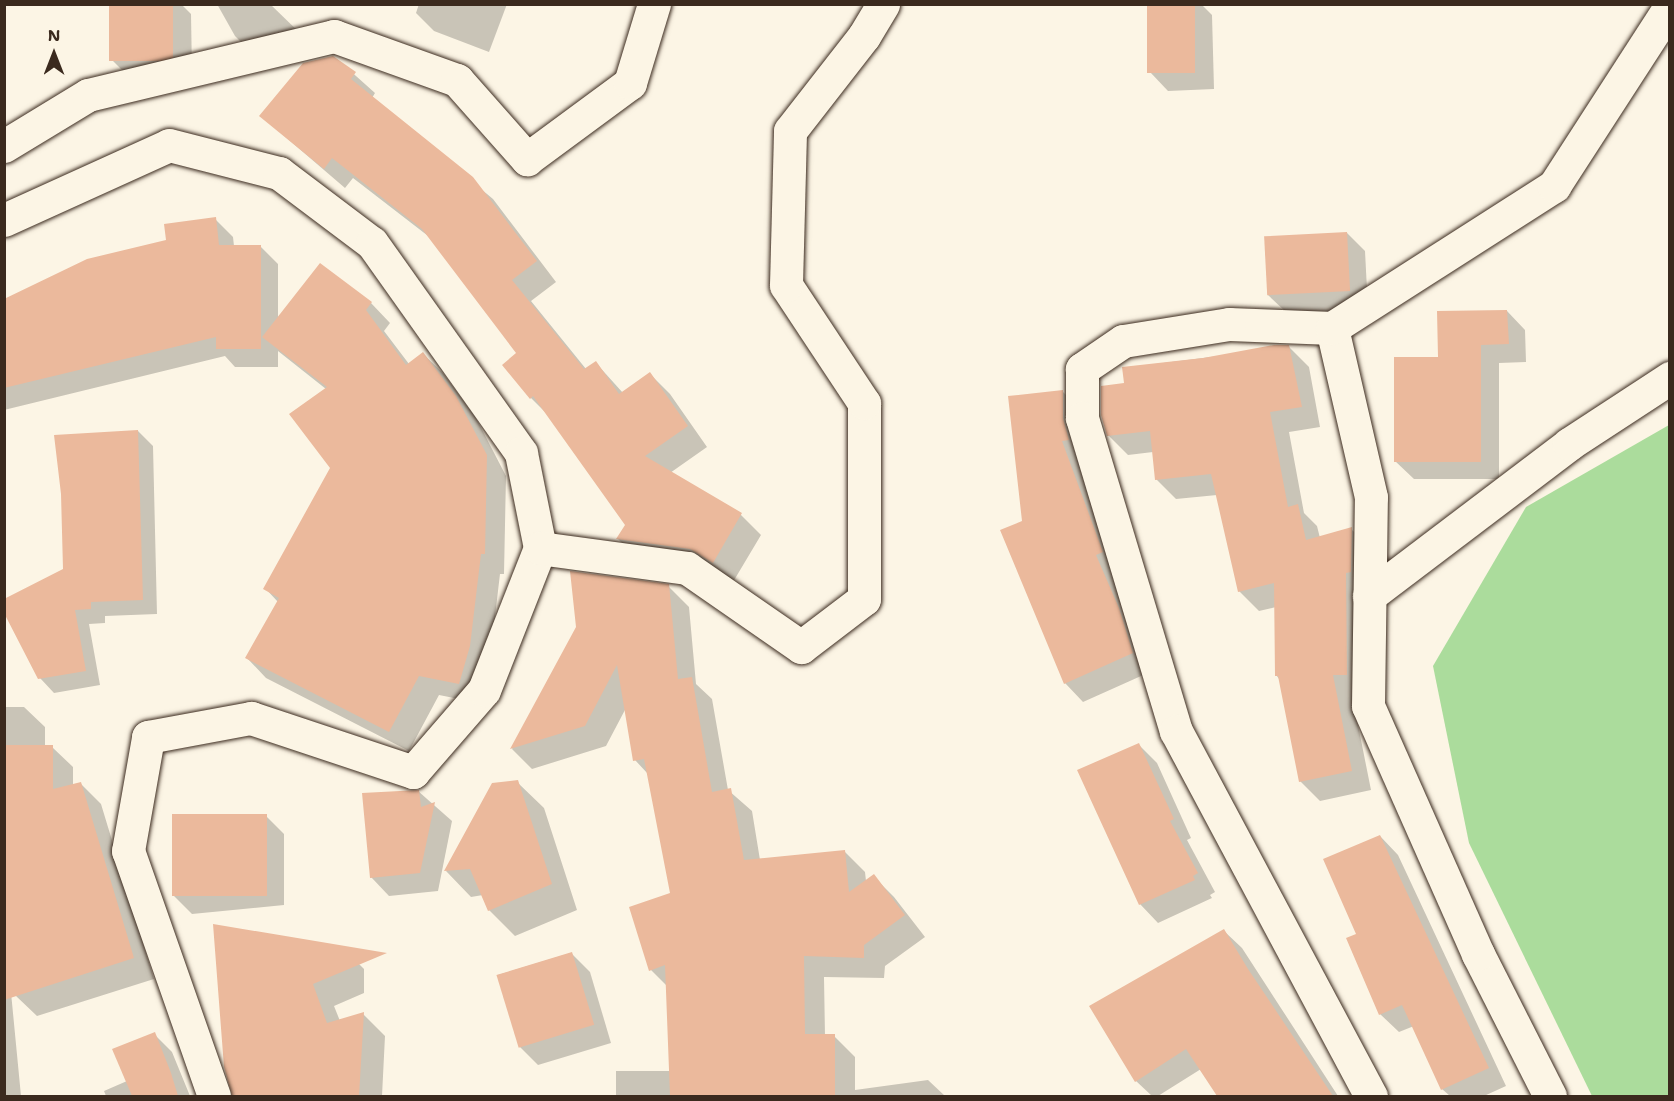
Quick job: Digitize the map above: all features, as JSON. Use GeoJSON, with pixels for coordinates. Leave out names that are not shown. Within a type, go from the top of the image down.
{"type":"FeatureCollection","features":[{"type":"Feature","properties":{"kind":"street"},"geometry":{"type":"LineString","coordinates":[[4,146],[88,95],[334,36],[457,80],[528,159],[630,83],[654,4]]}},
{"type":"Feature","properties":{"kind":"street"},"geometry":{"type":"LineString","coordinates":[[540,548],[687,568],[801,647],[864,599],[864,403],[786,285],[790,131],[864,36],[883,4]]}},
{"type":"Feature","properties":{"kind":"street"},"geometry":{"type":"LineString","coordinates":[[1371,1096],[1176,731],[1082,418],[1082,369],[1123,341],[1229,324],[1332,328],[1554,186],[1670,7]]}},
{"type":"Feature","properties":{"kind":"street"},"geometry":{"type":"LineString","coordinates":[[4,220],[169,145],[279,173],[372,243],[521,453],[540,548],[484,690],[413,772],[251,718],[148,737],[129,851],[214,1096]]}},
{"type":"Feature","properties":{"kind":"street"},"geometry":{"type":"LineString","coordinates":[[1332,328],[1371,497],[1368,706],[1478,954],[1550,1096]]}},
{"type":"Feature","properties":{"kind":"street"},"geometry":{"type":"LineString","coordinates":[[1369,596],[1569,444],[1670,378]]}},
{"type":"Feature","properties":{"kind":"green space"},"geometry":{"type":"Polygon","coordinates":[[[1669,425],[1669,1096],[1592,1096],[1469,843],[1433,666],[1526,507],[1669,425]]]}},
{"type":"Feature","properties":{"kind":"building"},"geometry":{"type":"Polygon","coordinates":[[[109,4],[173,4],[173,61],[109,61],[109,4]]]}},
{"type":"Feature","properties":{"kind":"building"},"geometry":{"type":"Polygon","coordinates":[[[1147,4],[1195,4],[1195,73],[1147,73],[1147,4]]]}},
{"type":"Feature","properties":{"kind":"building"},"geometry":{"type":"Polygon","coordinates":[[[333,56],[356,72],[351,79],[473,177],[537,261],[512,280],[584,369],[596,361],[619,394],[650,372],[688,426],[645,456],[742,513],[713,563],[690,549],[616,539],[625,525],[533,396],[530,399],[502,365],[516,353],[422,229],[332,158],[324,169],[259,116],[303,63],[333,56]]]}},
{"type":"Feature","properties":{"kind":"building"},"geometry":{"type":"Polygon","coordinates":[[[216,217],[219,245],[261,245],[261,349],[216,349],[216,337],[4,388],[4,299],[87,259],[166,240],[164,224],[216,217]]]}},
{"type":"Feature","properties":{"kind":"building"},"geometry":{"type":"Polygon","coordinates":[[[1347,232],[1350,291],[1267,295],[1264,236],[1347,232]]]}},
{"type":"Feature","properties":{"kind":"building"},"geometry":{"type":"Polygon","coordinates":[[[320,263],[372,302],[366,310],[406,365],[423,352],[456,396],[487,455],[485,554],[481,554],[470,646],[459,684],[419,676],[389,732],[245,658],[279,598],[263,589],[330,468],[289,414],[327,387],[262,337],[320,263]]]}},
{"type":"Feature","properties":{"kind":"building"},"geometry":{"type":"Polygon","coordinates":[[[1507,310],[1509,344],[1481,345],[1481,462],[1394,462],[1394,357],[1438,357],[1437,311],[1507,310]]]}},
{"type":"Feature","properties":{"kind":"building"},"geometry":{"type":"Polygon","coordinates":[[[1274,345],[1289,345],[1302,407],[1270,412],[1288,507],[1298,504],[1306,540],[1352,527],[1351,572],[1346,573],[1347,675],[1333,675],[1352,771],[1299,782],[1278,676],[1275,676],[1274,583],[1238,592],[1211,474],[1155,480],[1150,431],[1107,436],[1101,415],[1101,386],[1124,383],[1122,367],[1203,358],[1274,345]]]}},
{"type":"Feature","properties":{"kind":"building"},"geometry":{"type":"Polygon","coordinates":[[[1063,390],[1063,418],[1069,440],[1062,441],[1103,552],[1096,555],[1119,608],[1133,653],[1064,684],[1000,530],[1022,521],[1008,396],[1063,390]]]}},
{"type":"Feature","properties":{"kind":"building"},"geometry":{"type":"Polygon","coordinates":[[[138,430],[143,600],[91,602],[91,609],[75,610],[86,671],[38,679],[4,613],[4,599],[63,569],[61,494],[54,435],[138,430]]]}},
{"type":"Feature","properties":{"kind":"building"},"geometry":{"type":"Polygon","coordinates":[[[570,571],[669,584],[678,679],[692,677],[712,792],[731,788],[744,860],[845,850],[849,892],[874,874],[905,915],[864,945],[864,958],[804,956],[805,1034],[835,1034],[835,1096],[670,1096],[665,965],[649,971],[629,907],[670,893],[644,759],[633,761],[617,665],[585,726],[510,749],[576,627],[570,571]]]}},
{"type":"Feature","properties":{"kind":"building"},"geometry":{"type":"Polygon","coordinates":[[[1139,743],[1174,819],[1170,821],[1198,873],[1193,876],[1195,880],[1139,905],[1077,770],[1139,743]]]}},
{"type":"Feature","properties":{"kind":"building"},"geometry":{"type":"Polygon","coordinates":[[[4,745],[53,745],[53,789],[81,782],[134,958],[4,1000],[4,745]]]}},
{"type":"Feature","properties":{"kind":"building"},"geometry":{"type":"Polygon","coordinates":[[[518,780],[552,884],[488,911],[470,869],[444,871],[492,783],[518,780]]]}},
{"type":"Feature","properties":{"kind":"building"},"geometry":{"type":"Polygon","coordinates":[[[419,790],[421,807],[435,802],[420,873],[370,878],[362,793],[419,790]]]}},
{"type":"Feature","properties":{"kind":"building"},"geometry":{"type":"Polygon","coordinates":[[[172,814],[267,814],[267,896],[172,896],[172,814]]]}},
{"type":"Feature","properties":{"kind":"building"},"geometry":{"type":"Polygon","coordinates":[[[1380,835],[1489,1068],[1441,1090],[1402,1005],[1379,1015],[1346,938],[1356,934],[1323,859],[1380,835]]]}},
{"type":"Feature","properties":{"kind":"building"},"geometry":{"type":"Polygon","coordinates":[[[213,924],[387,953],[313,984],[327,1023],[364,1012],[359,1096],[232,1096],[224,1067],[213,924]]]}},
{"type":"Feature","properties":{"kind":"building"},"geometry":{"type":"Polygon","coordinates":[[[1224,929],[1333,1096],[1217,1096],[1186,1049],[1135,1082],[1089,1006],[1224,929]]]}},
{"type":"Feature","properties":{"kind":"building"},"geometry":{"type":"Polygon","coordinates":[[[572,952],[594,1025],[519,1048],[496,975],[572,952]]]}},
{"type":"Feature","properties":{"kind":"building"},"geometry":{"type":"Polygon","coordinates":[[[155,1032],[178,1096],[132,1096],[112,1049],[155,1032]]]}}]}
